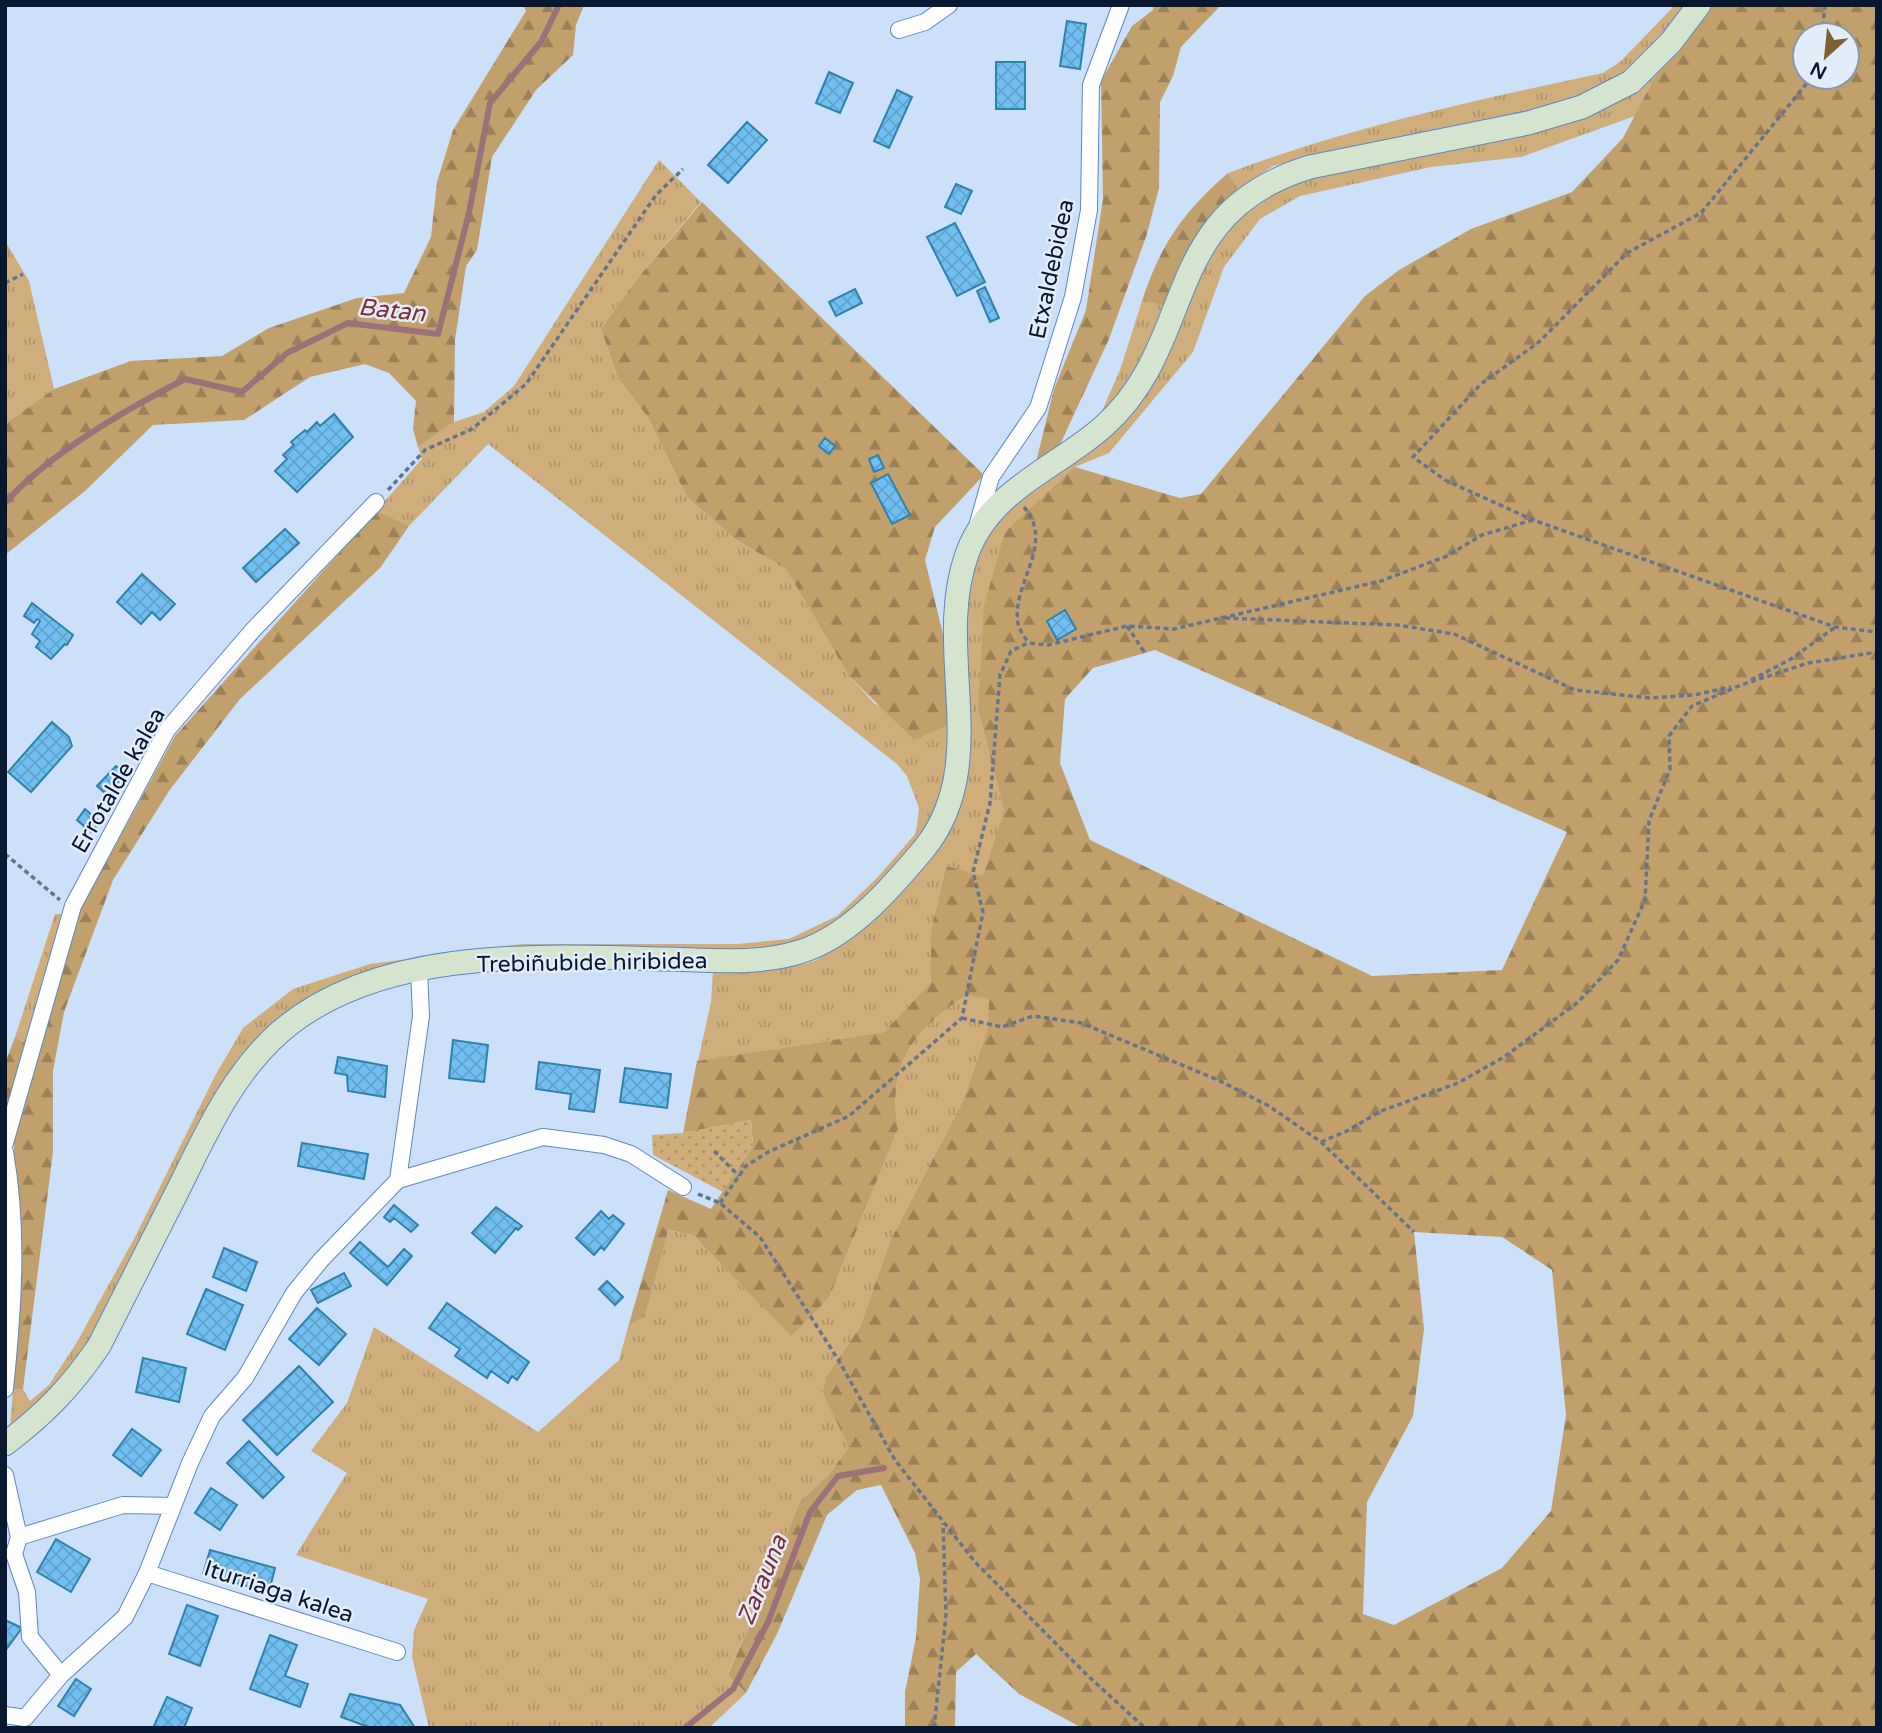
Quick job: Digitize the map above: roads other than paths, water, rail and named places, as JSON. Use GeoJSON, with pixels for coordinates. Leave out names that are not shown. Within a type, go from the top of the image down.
{"type":"FeatureCollection","features":[{"type":"Feature","properties":{"kind":"street"},"geometry":{"type":"LineString","coordinates":[[899,30],[925,22],[949,5]]}},
{"type":"Feature","properties":{"kind":"street","name":"Etxaldebidea"},"geometry":{"type":"LineString","coordinates":[[977,529],[991,477],[1041,400],[1073,298],[1089,210],[1091,85],[1121,5]]}},
{"type":"Feature","properties":{"kind":"street"},"geometry":{"type":"LineString","coordinates":[[977,529],[1012,492],[1104,426],[1125,403],[1158,345],[1204,241],[1219,221],[1258,188],[1283,175],[1310,167],[1528,123],[1582,107],[1631,82],[1671,42],[1699,5]]}},
{"type":"Feature","properties":{"kind":"street","name":"Errotalde kalea"},"geometry":{"type":"LineString","coordinates":[[5,1143],[73,906],[167,730],[253,630],[376,502]]}},
{"type":"Feature","properties":{"kind":"street","name":"Trebiñubide hiribidea"},"geometry":{"type":"LineString","coordinates":[[5,1444],[63,1396],[99,1346],[229,1091],[278,1033],[335,995],[360,984],[419,970],[531,958],[746,961],[785,956],[807,949],[848,926],[874,903],[924,849],[946,814],[954,792],[960,745],[956,611],[965,558],[977,529]]}},
{"type":"Feature","properties":{"kind":"street"},"geometry":{"type":"LineString","coordinates":[[398,1180],[421,1016],[419,970]]}},
{"type":"Feature","properties":{"kind":"street"},"geometry":{"type":"LineString","coordinates":[[25,1718],[61,1675],[125,1617],[147,1573],[212,1416],[245,1378],[294,1293],[321,1260],[398,1180],[528,1139],[543,1137],[604,1145],[631,1154],[683,1187]]}},
{"type":"Feature","properties":{"kind":"street"},"geometry":{"type":"LineString","coordinates":[[5,1152],[10,1180],[15,1292],[5,1390]]}},
{"type":"Feature","properties":{"kind":"street"},"geometry":{"type":"LineString","coordinates":[[5,1475],[19,1537],[14,1554],[27,1592],[30,1637],[61,1675]]}},
{"type":"Feature","properties":{"kind":"street"},"geometry":{"type":"LineString","coordinates":[[19,1537],[123,1505],[173,1506]]}},
{"type":"Feature","properties":{"kind":"street","name":"Iturriaga kalea"},"geometry":{"type":"LineString","coordinates":[[147,1573],[397,1652]]}},
{"type":"Feature","properties":{"kind":"street"},"geometry":{"type":"LineString","coordinates":[[5,1715],[25,1718],[40,1728]]}},
{"type":"Feature","properties":{"kind":"waterway","name":"Batan"},"geometry":{"type":"LineString","coordinates":[[5,503],[43,467],[89,434],[185,379],[242,392],[287,353],[348,323],[438,334],[469,213],[490,103],[541,42],[559,5]]}},
{"type":"Feature","properties":{"kind":"waterway","name":"Zarauna"},"geometry":{"type":"LineString","coordinates":[[685,1728],[733,1689],[768,1622],[810,1512],[838,1476],[884,1468]]}}]}
